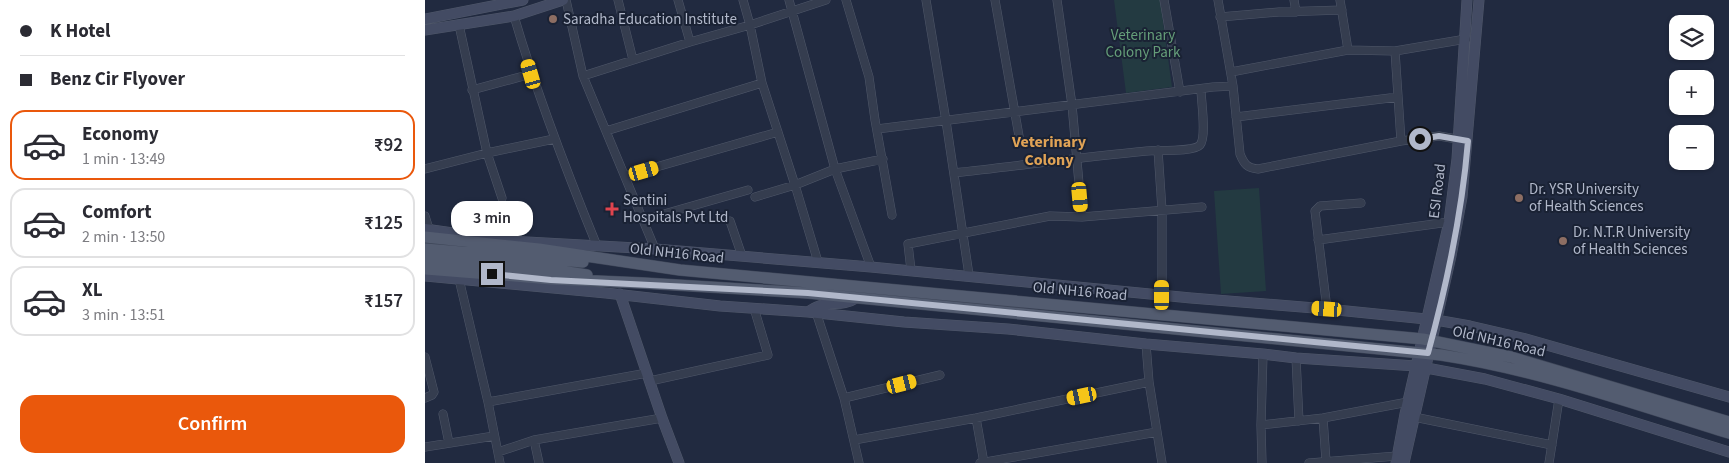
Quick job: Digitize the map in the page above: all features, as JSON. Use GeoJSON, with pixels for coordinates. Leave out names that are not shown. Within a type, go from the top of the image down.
{"type":"FeatureCollection","features":[{"type":"Feature","properties":{"kind":"main road","name":"Old NH16 Road"},"geometry":{"type":"LineString","coordinates":[[426,232],[636,264],[1427,340],[1511,357],[1729,422]]}},
{"type":"Feature","properties":{"kind":"main road"},"geometry":{"type":"LineString","coordinates":[[425,249],[551,260],[636,264]]}},
{"type":"Feature","properties":{"kind":"main road"},"geometry":{"type":"LineString","coordinates":[[425,258],[548,269],[643,283]]}},
{"type":"Feature","properties":{"kind":"main road","name":"Old NH16 Road"},"geometry":{"type":"LineString","coordinates":[[425,269],[551,280],[643,283],[808,293],[1424,353],[1477,360],[1544,376],[1729,433]]}},
{"type":"Feature","properties":{"kind":"street"},"geometry":{"type":"LineString","coordinates":[[425,19],[523,0]]}},
{"type":"Feature","properties":{"kind":"street"},"geometry":{"type":"LineString","coordinates":[[425,30],[514,16],[565,0],[583,76],[655,249]]}},
{"type":"Feature","properties":{"kind":"street"},"geometry":{"type":"LineString","coordinates":[[618,0],[633,60]]}},
{"type":"Feature","properties":{"kind":"street"},"geometry":{"type":"LineString","coordinates":[[679,0],[690,42]]}},
{"type":"Feature","properties":{"kind":"street"},"geometry":{"type":"LineString","coordinates":[[743,0],[763,83],[818,262]]}},
{"type":"Feature","properties":{"kind":"street"},"geometry":{"type":"LineString","coordinates":[[789,0],[835,169],[871,266]]}},
{"type":"Feature","properties":{"kind":"street"},"geometry":{"type":"LineString","coordinates":[[583,76],[826,0]]}},
{"type":"Feature","properties":{"kind":"street"},"geometry":{"type":"LineString","coordinates":[[846,0],[869,77],[892,215]]}},
{"type":"Feature","properties":{"kind":"street"},"geometry":{"type":"LineString","coordinates":[[925,0],[946,121],[969,275]]}},
{"type":"Feature","properties":{"kind":"street"},"geometry":{"type":"LineString","coordinates":[[995,0],[1019,136]]}},
{"type":"Feature","properties":{"kind":"street"},"geometry":{"type":"LineString","coordinates":[[1057,0],[1072,105],[1082,217]]}},
{"type":"Feature","properties":{"kind":"street"},"geometry":{"type":"LineString","coordinates":[[1164,0],[1180,92]]}},
{"type":"Feature","properties":{"kind":"street"},"geometry":{"type":"LineString","coordinates":[[1218,0],[1231,72],[1241,154],[1243,163],[1249,168],[1257,169],[1306,161],[1439,136],[1463,140]]}},
{"type":"Feature","properties":{"kind":"street"},"geometry":{"type":"LineString","coordinates":[[1294,0],[1296,12]]}},
{"type":"Feature","properties":{"kind":"street"},"geometry":{"type":"LineString","coordinates":[[1340,0],[1347,50]]}},
{"type":"Feature","properties":{"kind":"street","name":"ESI Road"},"geometry":{"type":"LineString","coordinates":[[1431,320],[1459,216],[1467,0]]}},
{"type":"Feature","properties":{"kind":"street","name":"ESI Road"},"geometry":{"type":"LineString","coordinates":[[1420,367],[1431,320],[1463,140],[1479,0]]}},
{"type":"Feature","properties":{"kind":"street"},"geometry":{"type":"LineString","coordinates":[[1220,17],[1342,10]]}},
{"type":"Feature","properties":{"kind":"street"},"geometry":{"type":"LineString","coordinates":[[514,16],[553,139],[597,246]]}},
{"type":"Feature","properties":{"kind":"street"},"geometry":{"type":"LineString","coordinates":[[459,24],[487,153],[502,198]]}},
{"type":"Feature","properties":{"kind":"street"},"geometry":{"type":"LineString","coordinates":[[1231,72],[1347,50],[1395,51],[1466,39]]}},
{"type":"Feature","properties":{"kind":"street"},"geometry":{"type":"LineString","coordinates":[[1395,51],[1401,142]]}},
{"type":"Feature","properties":{"kind":"street"},"geometry":{"type":"LineString","coordinates":[[472,90],[531,74]]}},
{"type":"Feature","properties":{"kind":"street"},"geometry":{"type":"LineString","coordinates":[[606,131],[763,83]]}},
{"type":"Feature","properties":{"kind":"street"},"geometry":{"type":"LineString","coordinates":[[877,129],[1233,86]]}},
{"type":"Feature","properties":{"kind":"street"},"geometry":{"type":"LineString","coordinates":[[954,173],[1077,158],[1159,150],[1195,149],[1200,145],[1203,138],[1201,89]]}},
{"type":"Feature","properties":{"kind":"street"},"geometry":{"type":"LineString","coordinates":[[1236,117],[1398,97]]}},
{"type":"Feature","properties":{"kind":"street"},"geometry":{"type":"LineString","coordinates":[[625,176],[778,132]]}},
{"type":"Feature","properties":{"kind":"street"},"geometry":{"type":"LineString","coordinates":[[425,169],[553,139]]}},
{"type":"Feature","properties":{"kind":"street"},"geometry":{"type":"LineString","coordinates":[[1159,150],[1162,210],[1162,295]]}},
{"type":"Feature","properties":{"kind":"street"},"geometry":{"type":"LineString","coordinates":[[755,197],[795,185],[835,169],[883,159]]}},
{"type":"Feature","properties":{"kind":"street"},"geometry":{"type":"LineString","coordinates":[[643,220],[748,190]]}},
{"type":"Feature","properties":{"kind":"street"},"geometry":{"type":"LineString","coordinates":[[1327,309],[1315,211],[1316,208],[1326,205],[1361,203]]}},
{"type":"Feature","properties":{"kind":"street"},"geometry":{"type":"LineString","coordinates":[[911,270],[908,244],[1049,216],[1082,217],[1203,207]]}},
{"type":"Feature","properties":{"kind":"street"},"geometry":{"type":"LineString","coordinates":[[425,216],[426,232],[509,240],[871,266],[1431,320],[1470,326],[1522,338],[1729,397]]}},
{"type":"Feature","properties":{"kind":"street"},"geometry":{"type":"LineString","coordinates":[[731,221],[742,256]]}},
{"type":"Feature","properties":{"kind":"street"},"geometry":{"type":"LineString","coordinates":[[1318,240],[1449,222]]}},
{"type":"Feature","properties":{"kind":"street"},"geometry":{"type":"LineString","coordinates":[[425,276],[904,322],[1009,329],[1296,358],[1420,367],[1485,379],[1559,399],[1729,452]]}},
{"type":"Feature","properties":{"kind":"street"},"geometry":{"type":"LineString","coordinates":[[459,279],[488,402],[493,436],[500,463]]}},
{"type":"Feature","properties":{"kind":"street"},"geometry":{"type":"LineString","coordinates":[[620,294],[679,463]]}},
{"type":"Feature","properties":{"kind":"street"},"geometry":{"type":"LineString","coordinates":[[812,312],[820,305],[849,302],[856,298]]}},
{"type":"Feature","properties":{"kind":"street"},"geometry":{"type":"LineString","coordinates":[[488,402],[649,377],[664,380],[769,354],[754,308]]}},
{"type":"Feature","properties":{"kind":"street"},"geometry":{"type":"LineString","coordinates":[[812,312],[844,398],[859,463]]}},
{"type":"Feature","properties":{"kind":"street"},"geometry":{"type":"LineString","coordinates":[[1146,344],[1149,382],[1161,463]]}},
{"type":"Feature","properties":{"kind":"street"},"geometry":{"type":"LineString","coordinates":[[1263,354],[1261,425],[1263,463]]}},
{"type":"Feature","properties":{"kind":"street"},"geometry":{"type":"LineString","coordinates":[[425,357],[434,392],[425,398]]}},
{"type":"Feature","properties":{"kind":"street"},"geometry":{"type":"LineString","coordinates":[[1296,358],[1299,421]]}},
{"type":"Feature","properties":{"kind":"street"},"geometry":{"type":"LineString","coordinates":[[1399,461],[1407,402],[1420,367]]}},
{"type":"Feature","properties":{"kind":"street"},"geometry":{"type":"LineString","coordinates":[[1399,461],[1414,417],[1420,367]]}},
{"type":"Feature","properties":{"kind":"street"},"geometry":{"type":"LineString","coordinates":[[844,398],[940,375]]}},
{"type":"Feature","properties":{"kind":"street"},"geometry":{"type":"LineString","coordinates":[[854,440],[976,418],[1149,382]]}},
{"type":"Feature","properties":{"kind":"street"},"geometry":{"type":"LineString","coordinates":[[1549,463],[1559,399]]}},
{"type":"Feature","properties":{"kind":"street"},"geometry":{"type":"LineString","coordinates":[[1261,425],[1323,418],[1407,402]]}},
{"type":"Feature","properties":{"kind":"street"},"geometry":{"type":"LineString","coordinates":[[443,414],[449,443]]}},
{"type":"Feature","properties":{"kind":"street"},"geometry":{"type":"LineString","coordinates":[[1414,417],[1552,445]]}},
{"type":"Feature","properties":{"kind":"street"},"geometry":{"type":"LineString","coordinates":[[498,452],[534,440],[662,418]]}},
{"type":"Feature","properties":{"kind":"street"},"geometry":{"type":"LineString","coordinates":[[976,418],[983,463],[1157,432]]}},
{"type":"Feature","properties":{"kind":"street"},"geometry":{"type":"LineString","coordinates":[[1323,418],[1326,461]]}},
{"type":"Feature","properties":{"kind":"street"},"geometry":{"type":"LineString","coordinates":[[425,447],[493,436]]}},
{"type":"Feature","properties":{"kind":"street"},"geometry":{"type":"LineString","coordinates":[[534,440],[539,463]]}},
{"type":"Feature","properties":{"kind":"street"},"geometry":{"type":"LineString","coordinates":[[1309,463],[1326,461],[1399,461]]}},
{"type":"Feature","properties":{"kind":"green space","name":"Veterinary Colony Park"},"geometry":{"type":"Polygon","coordinates":[[[1114,0],[1160,0],[1172,87],[1126,93],[1114,0]]]}},
{"type":"Feature","properties":{"kind":"green space"},"geometry":{"type":"Polygon","coordinates":[[[1259,188],[1266,291],[1221,294],[1214,191],[1259,188]]]}},
{"type":"Feature","properties":{"kind":"place","name":"Saradha Education Institute"},"geometry":{"type":"Point","coordinates":[553,19]}},
{"type":"Feature","properties":{"kind":"place","name":"Dr. YSR University of Health Sciences"},"geometry":{"type":"Point","coordinates":[1519,198]}},
{"type":"Feature","properties":{"kind":"place","name":"Sentini Hospitals Pvt Ltd"},"geometry":{"type":"Point","coordinates":[612,209]}},
{"type":"Feature","properties":{"kind":"place","name":"Dr. N.T.R University of Health Sciences"},"geometry":{"type":"Point","coordinates":[1563,241]}},
{"type":"Feature","properties":{"kind":"district","name":"Veterinary Colony"},"geometry":{"type":"Point","coordinates":[1049,150]}},
{"type":"Feature","properties":{"kind":"route"},"geometry":{"type":"LineString","coordinates":[[492,274],[551,280],[643,283],[808,293],[1428,353],[1457,225],[1468,141],[1439,136],[1420,139]]}}]}
